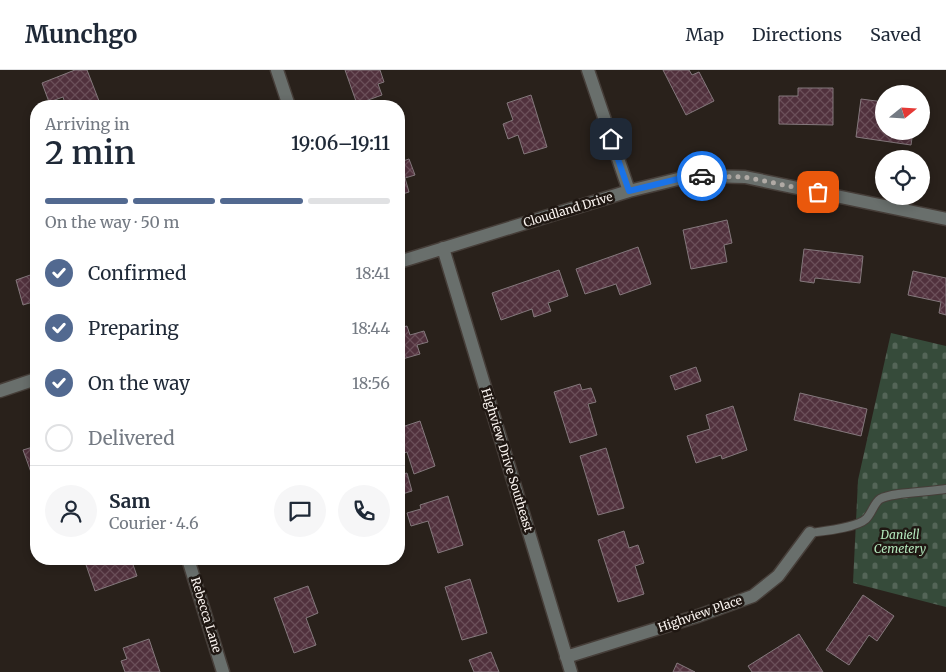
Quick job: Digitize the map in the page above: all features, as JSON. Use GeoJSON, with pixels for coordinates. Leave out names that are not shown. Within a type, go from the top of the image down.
{"type":"FeatureCollection","features":[{"type":"Feature","properties":{"kind":"street"},"geometry":{"type":"LineString","coordinates":[[277,70],[287,100]]}},
{"type":"Feature","properties":{"kind":"street"},"geometry":{"type":"LineString","coordinates":[[588,70],[629,191]]}},
{"type":"Feature","properties":{"kind":"street","name":"Cloudland Drive"},"geometry":{"type":"LineString","coordinates":[[405,260],[629,191],[678,179],[704,176],[745,177],[946,219]]}},
{"type":"Feature","properties":{"kind":"street","name":"Highview Drive Southeast"},"geometry":{"type":"LineString","coordinates":[[443,248],[571,672]]}},
{"type":"Feature","properties":{"kind":"street"},"geometry":{"type":"LineString","coordinates":[[0,391],[30,381]]}},
{"type":"Feature","properties":{"kind":"street","name":"Highview Place"},"geometry":{"type":"LineString","coordinates":[[566,657],[698,616],[754,596],[778,576],[810,533]]}},
{"type":"Feature","properties":{"kind":"street","name":"Rebecca Lane"},"geometry":{"type":"LineString","coordinates":[[190,565],[223,672]]}},
{"type":"Feature","properties":{"kind":"lane"},"geometry":{"type":"LineString","coordinates":[[810,533],[837,529],[866,519],[879,500],[893,495],[946,490]]}},
{"type":"Feature","properties":{"kind":"green space","name":"Daniell Cemetery"},"geometry":{"type":"Polygon","coordinates":[[[891,333],[946,346],[946,607],[853,583],[858,480],[891,333]]]}},
{"type":"Feature","properties":{"kind":"building"},"geometry":{"type":"Polygon","coordinates":[[[75,70],[87,70],[99,100],[64,100],[63,97],[48,100],[42,83],[75,70]]]}},
{"type":"Feature","properties":{"kind":"building"},"geometry":{"type":"Polygon","coordinates":[[[345,70],[380,70],[384,82],[378,84],[382,95],[368,100],[356,100],[345,70]]]}},
{"type":"Feature","properties":{"kind":"building"},"geometry":{"type":"Polygon","coordinates":[[[663,70],[689,70],[692,75],[699,72],[714,101],[686,115],[663,70]]]}},
{"type":"Feature","properties":{"kind":"building"},"geometry":{"type":"Polygon","coordinates":[[[798,88],[833,88],[833,125],[779,124],[779,96],[798,96],[798,88]]]}},
{"type":"Feature","properties":{"kind":"building"},"geometry":{"type":"Polygon","coordinates":[[[531,95],[547,147],[524,154],[518,135],[508,139],[503,124],[513,120],[507,103],[531,95]]]}},
{"type":"Feature","properties":{"kind":"building"},"geometry":{"type":"Polygon","coordinates":[[[861,99],[875,101],[875,140],[856,137],[861,99]]]}},
{"type":"Feature","properties":{"kind":"building"},"geometry":{"type":"Polygon","coordinates":[[[877,140],[912,140],[911,145],[877,140]]]}},
{"type":"Feature","properties":{"kind":"building"},"geometry":{"type":"Polygon","coordinates":[[[409,159],[415,175],[405,178],[405,160],[409,159]]]}},
{"type":"Feature","properties":{"kind":"building"},"geometry":{"type":"Polygon","coordinates":[[[405,178],[409,192],[405,193],[405,178]]]}},
{"type":"Feature","properties":{"kind":"building"},"geometry":{"type":"Polygon","coordinates":[[[727,220],[732,243],[724,245],[727,262],[691,269],[683,230],[727,220]]]}},
{"type":"Feature","properties":{"kind":"building"},"geometry":{"type":"Polygon","coordinates":[[[638,247],[651,284],[620,295],[616,284],[585,294],[576,269],[638,247]]]}},
{"type":"Feature","properties":{"kind":"building"},"geometry":{"type":"Polygon","coordinates":[[[804,249],[863,256],[860,283],[815,278],[814,283],[800,281],[804,249]]]}},
{"type":"Feature","properties":{"kind":"building"},"geometry":{"type":"Polygon","coordinates":[[[559,270],[568,296],[548,303],[551,311],[534,317],[532,309],[501,320],[492,293],[559,270]]]}},
{"type":"Feature","properties":{"kind":"building"},"geometry":{"type":"Polygon","coordinates":[[[913,271],[946,278],[946,315],[939,313],[941,302],[908,295],[913,271]]]}},
{"type":"Feature","properties":{"kind":"building"},"geometry":{"type":"Polygon","coordinates":[[[30,275],[30,303],[23,305],[16,280],[30,275]]]}},
{"type":"Feature","properties":{"kind":"building"},"geometry":{"type":"Polygon","coordinates":[[[405,326],[407,326],[410,335],[424,331],[428,342],[417,345],[420,354],[405,358],[405,326]]]}},
{"type":"Feature","properties":{"kind":"building"},"geometry":{"type":"Polygon","coordinates":[[[696,367],[701,381],[675,390],[670,376],[696,367]]]}},
{"type":"Feature","properties":{"kind":"building"},"geometry":{"type":"Polygon","coordinates":[[[580,384],[582,390],[591,388],[596,402],[588,404],[597,435],[570,443],[554,392],[580,384]]]}},
{"type":"Feature","properties":{"kind":"building"},"geometry":{"type":"Polygon","coordinates":[[[800,393],[867,409],[861,436],[794,420],[800,393]]]}},
{"type":"Feature","properties":{"kind":"building"},"geometry":{"type":"Polygon","coordinates":[[[733,406],[747,450],[722,459],[721,455],[696,463],[687,436],[710,429],[706,415],[733,406]]]}},
{"type":"Feature","properties":{"kind":"building"},"geometry":{"type":"Polygon","coordinates":[[[420,421],[435,466],[414,474],[407,452],[405,453],[405,426],[420,421]]]}},
{"type":"Feature","properties":{"kind":"building"},"geometry":{"type":"Polygon","coordinates":[[[30,448],[30,469],[23,450],[30,448]]]}},
{"type":"Feature","properties":{"kind":"building"},"geometry":{"type":"Polygon","coordinates":[[[606,448],[624,508],[598,515],[580,456],[606,448]]]}},
{"type":"Feature","properties":{"kind":"building"},"geometry":{"type":"Polygon","coordinates":[[[407,473],[412,491],[405,493],[405,474],[407,473]]]}},
{"type":"Feature","properties":{"kind":"building"},"geometry":{"type":"Polygon","coordinates":[[[448,496],[463,545],[438,553],[428,521],[411,526],[407,513],[421,509],[420,505],[448,496]]]}},
{"type":"Feature","properties":{"kind":"building"},"geometry":{"type":"Polygon","coordinates":[[[624,531],[629,548],[638,545],[644,563],[635,566],[644,594],[618,602],[598,540],[624,531]]]}},
{"type":"Feature","properties":{"kind":"building"},"geometry":{"type":"Polygon","coordinates":[[[86,565],[133,565],[137,576],[95,591],[86,565]]]}},
{"type":"Feature","properties":{"kind":"building"},"geometry":{"type":"Polygon","coordinates":[[[470,579],[487,633],[462,640],[445,587],[470,579]]]}},
{"type":"Feature","properties":{"kind":"building"},"geometry":{"type":"Polygon","coordinates":[[[308,586],[318,613],[306,618],[316,645],[294,653],[274,598],[308,586]]]}},
{"type":"Feature","properties":{"kind":"building"},"geometry":{"type":"Polygon","coordinates":[[[863,595],[894,616],[877,641],[869,635],[849,665],[826,650],[863,595]]]}},
{"type":"Feature","properties":{"kind":"building"},"geometry":{"type":"Polygon","coordinates":[[[799,634],[823,672],[752,672],[748,666],[799,634]]]}},
{"type":"Feature","properties":{"kind":"building"},"geometry":{"type":"Polygon","coordinates":[[[149,639],[160,672],[125,672],[121,661],[127,659],[123,648],[149,639]]]}},
{"type":"Feature","properties":{"kind":"building"},"geometry":{"type":"Polygon","coordinates":[[[491,652],[499,672],[474,672],[469,660],[491,652]]]}},
{"type":"Feature","properties":{"kind":"building"},"geometry":{"type":"Polygon","coordinates":[[[677,663],[695,672],[673,672],[677,663]]]}},
{"type":"Feature","properties":{"kind":"way so far"},"geometry":{"type":"LineString","coordinates":[[702,176],[745,177],[818,192]]}},
{"type":"Feature","properties":{"kind":"route"},"geometry":{"type":"LineString","coordinates":[[611,139],[629,191],[678,179],[702,176]]}}]}
